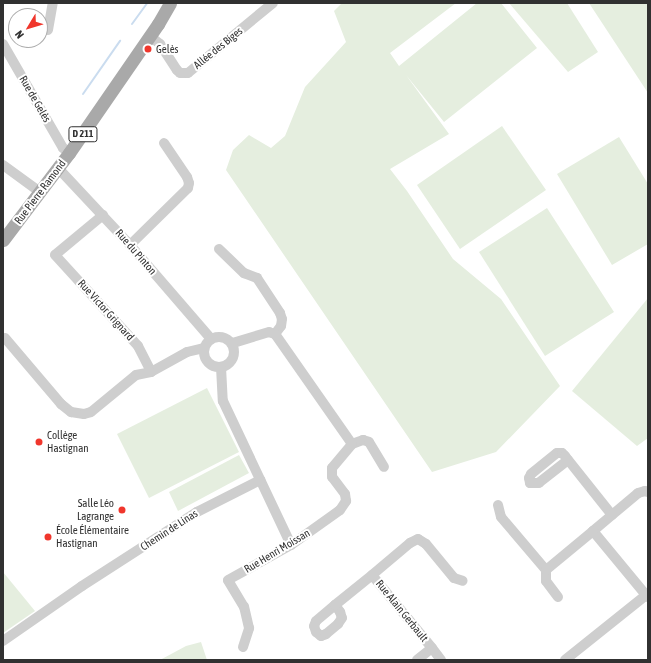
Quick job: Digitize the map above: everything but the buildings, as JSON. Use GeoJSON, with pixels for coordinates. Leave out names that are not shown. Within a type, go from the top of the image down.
{"type":"FeatureCollection","features":[{"type":"Feature","properties":{"kind":"main road","name":"Rue Pierre Ramond"},"geometry":{"type":"LineString","coordinates":[[3,240],[69,153],[150,36],[170,3]]}},
{"type":"Feature","properties":{"kind":"main road","name":"Rue Pierre Ramond"},"geometry":{"type":"LineString","coordinates":[[158,24],[177,3]]}},
{"type":"Feature","properties":{"kind":"street"},"geometry":{"type":"LineString","coordinates":[[48,30],[53,3]]}},
{"type":"Feature","properties":{"kind":"street","name":"Allée des Biges"},"geometry":{"type":"LineString","coordinates":[[150,36],[160,44],[176,70],[180,73],[188,73],[273,3]]}},
{"type":"Feature","properties":{"kind":"street","name":"Rue de Gelès"},"geometry":{"type":"LineString","coordinates":[[3,44],[63,148],[69,153]]}},
{"type":"Feature","properties":{"kind":"street"},"geometry":{"type":"LineString","coordinates":[[130,245],[188,188],[189,183],[187,177],[164,142]]}},
{"type":"Feature","properties":{"kind":"street"},"geometry":{"type":"LineString","coordinates":[[3,165],[40,192]]}},
{"type":"Feature","properties":{"kind":"street","name":"Rue du Pinton"},"geometry":{"type":"LineString","coordinates":[[58,168],[130,245],[211,339]]}},
{"type":"Feature","properties":{"kind":"street","name":"Rue Victor Grignard"},"geometry":{"type":"LineString","coordinates":[[103,215],[55,255],[138,346],[151,372]]}},
{"type":"Feature","properties":{"kind":"street"},"geometry":{"type":"LineString","coordinates":[[219,249],[244,273],[257,278],[282,319],[281,326],[276,334]]}},
{"type":"Feature","properties":{"kind":"street"},"geometry":{"type":"LineString","coordinates":[[232,343],[269,332],[276,334],[352,444],[363,440],[368,442],[384,467]]}},
{"type":"Feature","properties":{"kind":"street"},"geometry":{"type":"LineString","coordinates":[[5,338],[62,404],[71,412],[84,414],[91,412],[136,375],[151,372],[187,352],[204,348],[211,339],[220,336],[232,343],[234,349],[232,359],[225,366],[220,367],[212,365],[206,360],[204,348]]}},
{"type":"Feature","properties":{"kind":"street"},"geometry":{"type":"LineString","coordinates":[[220,367],[223,401],[291,545]]}},
{"type":"Feature","properties":{"kind":"street","name":"Rue Henri Moissan"},"geometry":{"type":"LineString","coordinates":[[243,647],[249,628],[244,607],[228,580],[291,545],[340,510],[346,501],[345,494],[332,477],[332,468],[352,444]]}},
{"type":"Feature","properties":{"kind":"street"},"geometry":{"type":"LineString","coordinates":[[568,460],[612,514]]}},
{"type":"Feature","properties":{"kind":"street","name":"Chemin de Linas"},"geometry":{"type":"LineString","coordinates":[[3,641],[82,586],[197,512],[260,480]]}},
{"type":"Feature","properties":{"kind":"street"},"geometry":{"type":"LineString","coordinates":[[546,570],[638,493],[644,491],[648,492]]}},
{"type":"Feature","properties":{"kind":"street"},"geometry":{"type":"LineString","coordinates":[[498,505],[501,516],[546,570],[546,581],[558,597]]}},
{"type":"Feature","properties":{"kind":"street"},"geometry":{"type":"LineString","coordinates":[[565,660],[647,596],[593,531]]}},
{"type":"Feature","properties":{"kind":"street","name":"Rue Alain Gerbault"},"geometry":{"type":"LineString","coordinates":[[335,605],[410,543],[418,540],[426,544],[454,578],[463,581]]}},
{"type":"Feature","properties":{"kind":"street","name":"Rue Alain Gerbault"},"geometry":{"type":"LineString","coordinates":[[372,575],[441,660]]}},
{"type":"Feature","properties":{"kind":"street"},"geometry":{"type":"LineString","coordinates":[[417,660],[432,648]]}},
{"type":"Feature","properties":{"kind":"green space"},"geometry":{"type":"Polygon","coordinates":[[[342,3],[456,3],[390,53],[399,66],[477,3],[501,3],[537,48],[444,122],[406,75],[449,134],[390,169],[407,191],[453,259],[501,299],[560,386],[496,452],[432,472],[226,170],[233,150],[249,135],[271,148],[285,136],[305,87],[346,42],[334,11],[342,3]]]}},
{"type":"Feature","properties":{"kind":"green space"},"geometry":{"type":"Polygon","coordinates":[[[509,3],[567,3],[598,52],[568,72],[509,3]]]}},
{"type":"Feature","properties":{"kind":"green space"},"geometry":{"type":"Polygon","coordinates":[[[589,3],[648,3],[648,93],[589,3]]]}},
{"type":"Feature","properties":{"kind":"green space"},"geometry":{"type":"Polygon","coordinates":[[[502,126],[546,190],[460,249],[417,185],[502,126]]]}},
{"type":"Feature","properties":{"kind":"green space"},"geometry":{"type":"Polygon","coordinates":[[[619,137],[648,184],[648,244],[612,265],[557,174],[619,137]]]}},
{"type":"Feature","properties":{"kind":"green space"},"geometry":{"type":"Polygon","coordinates":[[[547,208],[614,312],[545,356],[479,252],[547,208]]]}},
{"type":"Feature","properties":{"kind":"green space"},"geometry":{"type":"Polygon","coordinates":[[[648,298],[648,438],[637,446],[572,391],[648,298]]]}},
{"type":"Feature","properties":{"kind":"green space"},"geometry":{"type":"Polygon","coordinates":[[[207,388],[239,452],[149,498],[117,434],[207,388]]]}},
{"type":"Feature","properties":{"kind":"green space"},"geometry":{"type":"Polygon","coordinates":[[[239,455],[249,473],[178,511],[169,492],[239,455]]]}},
{"type":"Feature","properties":{"kind":"green space"},"geometry":{"type":"Polygon","coordinates":[[[3,572],[35,611],[3,633],[3,572]]]}},
{"type":"Feature","properties":{"kind":"green space"},"geometry":{"type":"Polygon","coordinates":[[[201,642],[207,660],[160,660],[186,646],[201,642]]]}},
{"type":"Feature","properties":{"kind":"waterway"},"geometry":{"type":"LineString","coordinates":[[132,24],[147,3]]}},
{"type":"Feature","properties":{"kind":"waterway"},"geometry":{"type":"LineString","coordinates":[[83,94],[120,41]]}},
{"type":"Feature","properties":{"kind":"place","name":"Gelès"},"geometry":{"type":"Point","coordinates":[148,49]}},
{"type":"Feature","properties":{"kind":"place","name":"Collège Hastignan"},"geometry":{"type":"Point","coordinates":[39,442]}},
{"type":"Feature","properties":{"kind":"place","name":"Salle Léo Lagrange"},"geometry":{"type":"Point","coordinates":[122,510]}},
{"type":"Feature","properties":{"kind":"place","name":"École Élémentaire Hastignan"},"geometry":{"type":"Point","coordinates":[48,537]}}]}
